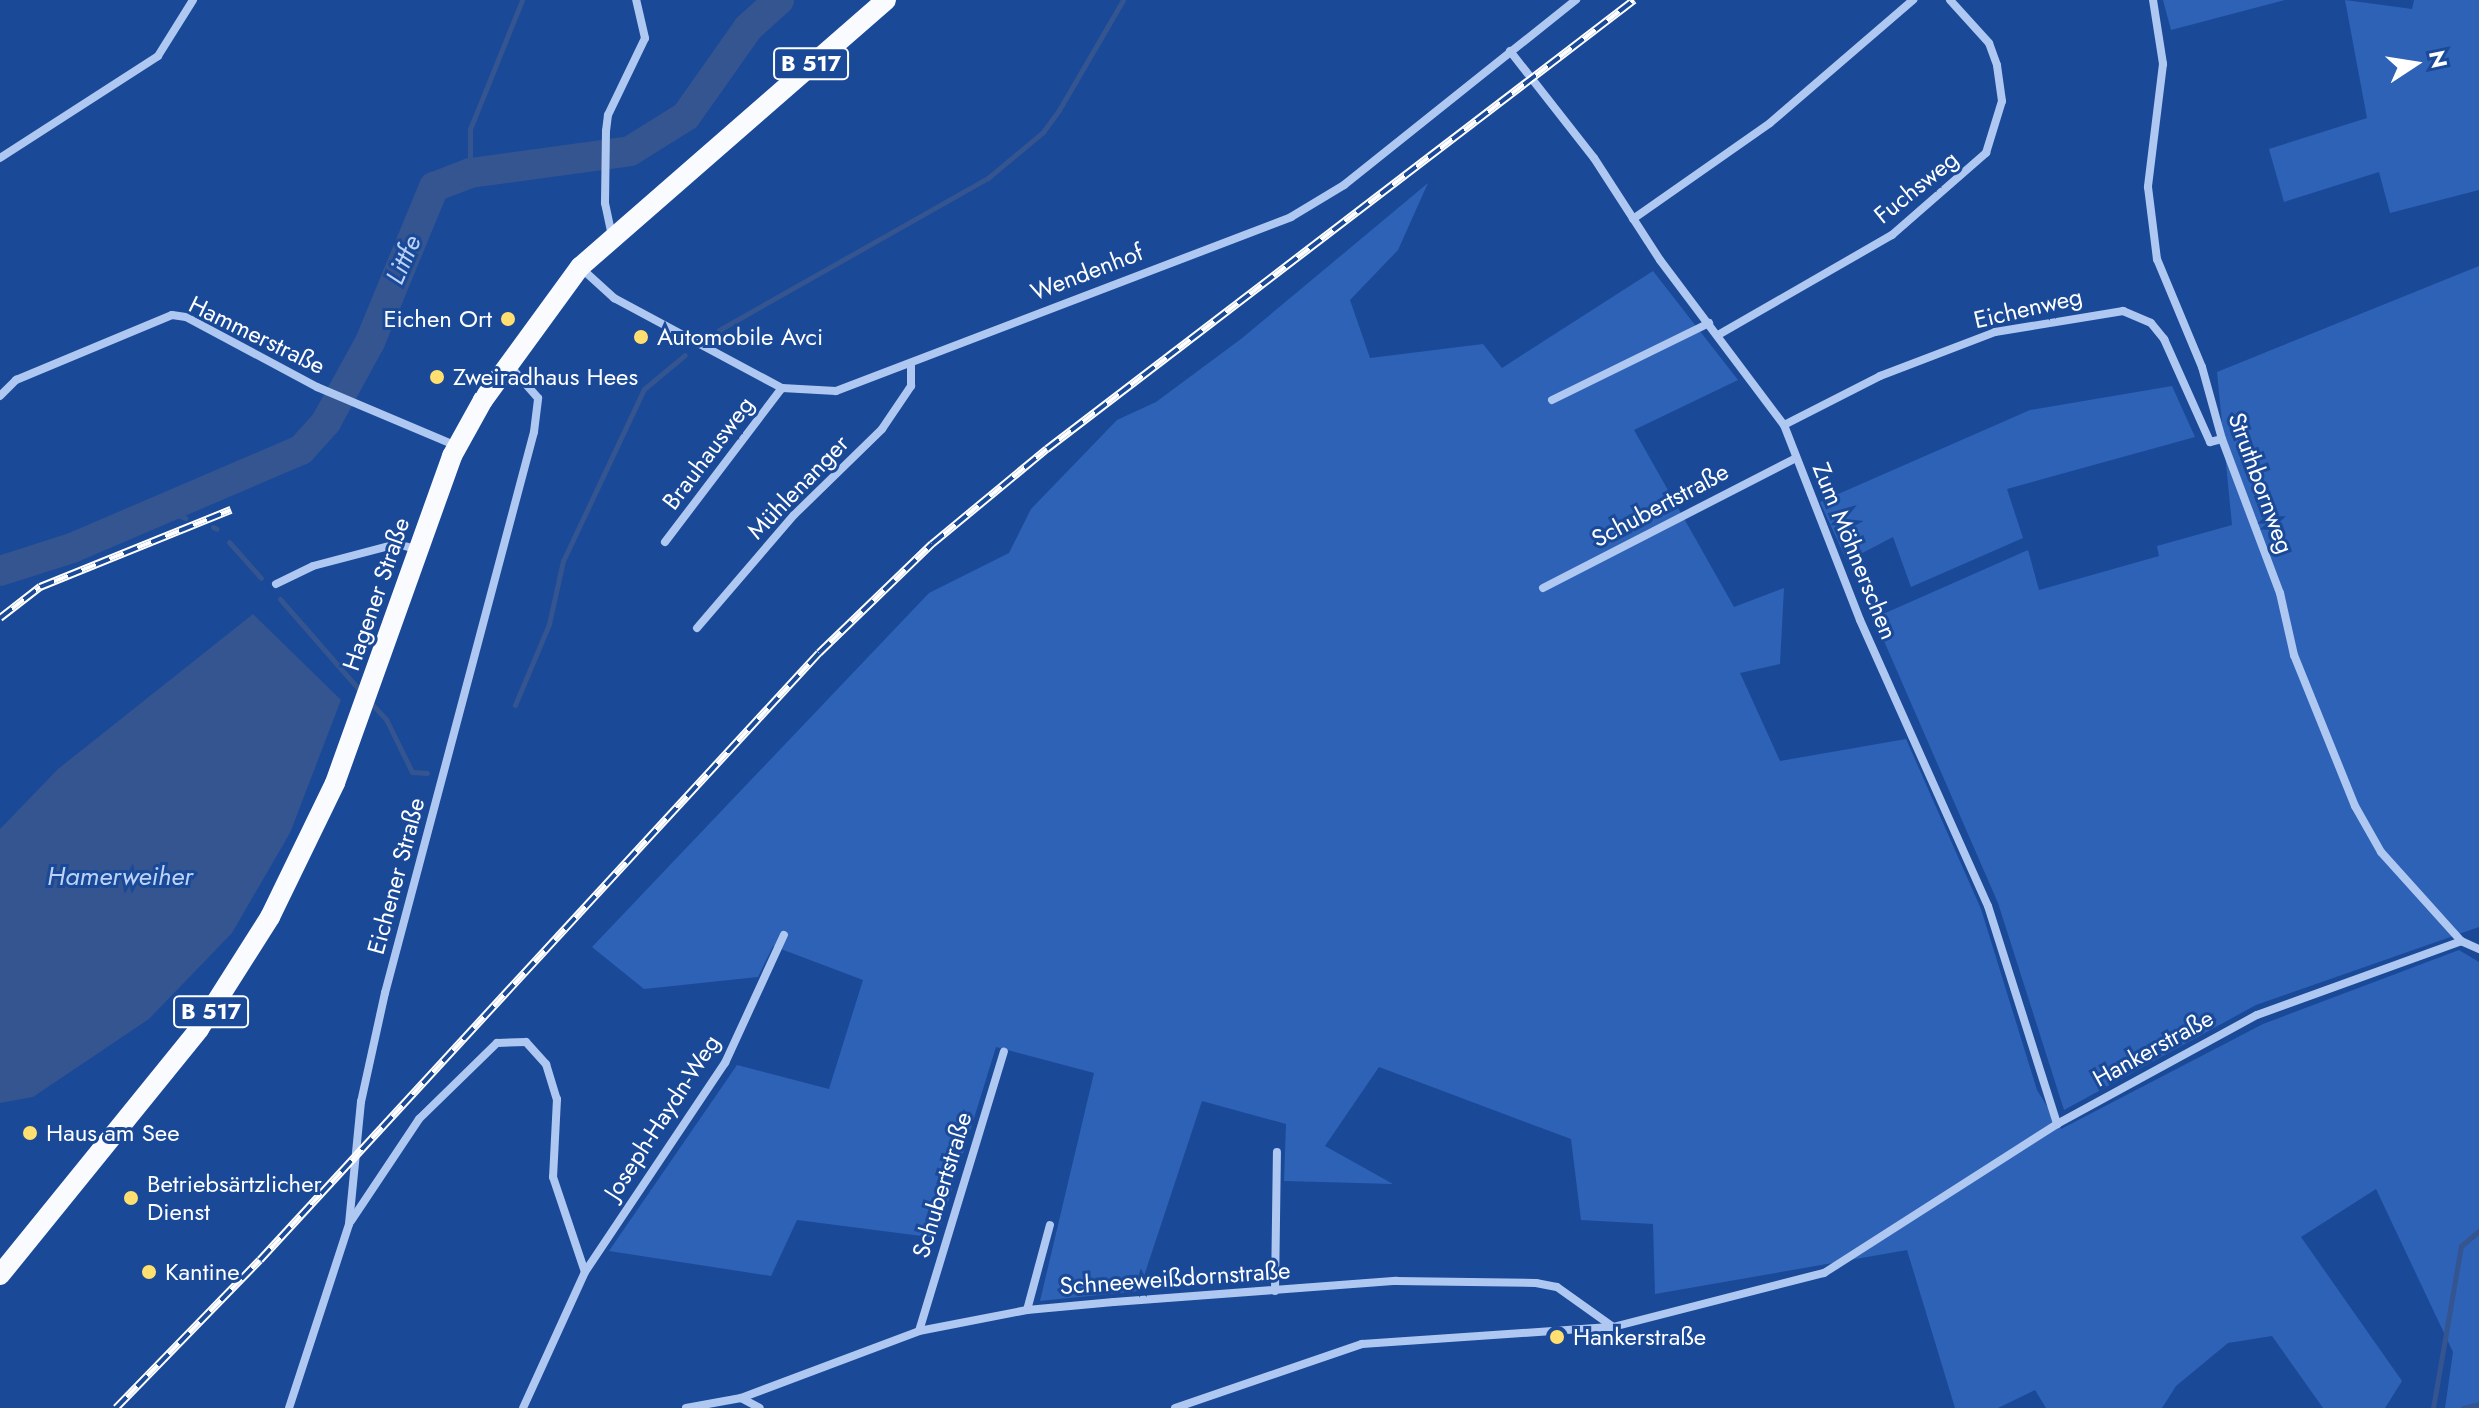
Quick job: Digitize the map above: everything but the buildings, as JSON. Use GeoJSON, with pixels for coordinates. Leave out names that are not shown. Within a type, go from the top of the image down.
{"type":"FeatureCollection","features":[{"type":"Feature","properties":{"kind":"main road","name":"Hagener Straße"},"geometry":{"type":"LineString","coordinates":[[0,1275],[199,1029],[237,973],[312,835],[371,688],[457,446],[509,365],[580,267],[886,0]]}},
{"type":"Feature","properties":{"kind":"street"},"geometry":{"type":"LineString","coordinates":[[0,158],[158,56],[193,0]]}},
{"type":"Feature","properties":{"kind":"street"},"geometry":{"type":"LineString","coordinates":[[612,237],[605,203],[606,131],[608,115],[645,38],[636,0]]}},
{"type":"Feature","properties":{"kind":"street","name":"Wendenhof"},"geometry":{"type":"LineString","coordinates":[[580,267],[614,298],[782,388],[836,391],[911,366],[1096,288],[1291,217],[1344,185],[1576,0]]}},
{"type":"Feature","properties":{"kind":"street"},"geometry":{"type":"LineString","coordinates":[[1633,219],[1770,123],[1913,0]]}},
{"type":"Feature","properties":{"kind":"street","name":"Fuchsweg"},"geometry":{"type":"LineString","coordinates":[[1718,335],[1892,235],[1986,153],[2002,101],[1997,65],[1989,43],[1950,0]]}},
{"type":"Feature","properties":{"kind":"street","name":"Struthbornweg"},"geometry":{"type":"LineString","coordinates":[[2153,0],[2163,64],[2148,187],[2157,259],[2202,367],[2222,439],[2280,593],[2294,655],[2355,806],[2381,852],[2461,941]]}},
{"type":"Feature","properties":{"kind":"street","name":"Zum Möhnerschen"},"geometry":{"type":"LineString","coordinates":[[1510,51],[1594,158],[1633,219],[1784,425],[1860,620],[1988,906],[2057,1124]]}},
{"type":"Feature","properties":{"kind":"street","name":"Eichenweg"},"geometry":{"type":"LineString","coordinates":[[1784,425],[1880,376],[1995,332],[2123,311],[2151,323],[2164,339],[2210,442],[2222,439]]}},
{"type":"Feature","properties":{"kind":"street","name":"Hammerstraße"},"geometry":{"type":"LineString","coordinates":[[0,396],[16,380],[172,315],[186,317],[317,387],[457,446]]}},
{"type":"Feature","properties":{"kind":"street"},"geometry":{"type":"LineString","coordinates":[[1552,400],[1709,323]]}},
{"type":"Feature","properties":{"kind":"street","name":"Eichener Straße"},"geometry":{"type":"LineString","coordinates":[[289,1408],[349,1224],[361,1102],[385,993],[538,411],[535,391],[509,365]]}},
{"type":"Feature","properties":{"kind":"street","name":"Mühlenanger"},"geometry":{"type":"LineString","coordinates":[[697,628],[794,515],[882,429],[911,386],[911,366]]}},
{"type":"Feature","properties":{"kind":"street","name":"Brauhausweg"},"geometry":{"type":"LineString","coordinates":[[665,542],[782,388]]}},
{"type":"Feature","properties":{"kind":"street","name":"Schubertstraße"},"geometry":{"type":"LineString","coordinates":[[1543,588],[1796,458]]}},
{"type":"Feature","properties":{"kind":"street"},"geometry":{"type":"LineString","coordinates":[[276,584],[313,566],[397,544],[419,550]]}},
{"type":"Feature","properties":{"kind":"street","name":"Joseph-Haydn-Weg"},"geometry":{"type":"LineString","coordinates":[[523,1408],[585,1272],[725,1063],[784,935]]}},
{"type":"Feature","properties":{"kind":"street"},"geometry":{"type":"LineString","coordinates":[[2461,941],[2479,949]]}},
{"type":"Feature","properties":{"kind":"street","name":"Hankerstraße"},"geometry":{"type":"LineString","coordinates":[[1175,1408],[1362,1344],[1613,1327],[1824,1273],[2057,1124],[2257,1015],[2461,941]]}},
{"type":"Feature","properties":{"kind":"street"},"geometry":{"type":"LineString","coordinates":[[349,1224],[393,1165],[419,1119],[497,1043],[526,1042],[546,1064],[557,1099],[553,1177],[585,1272]]}},
{"type":"Feature","properties":{"kind":"street","name":"Schubertstraße"},"geometry":{"type":"LineString","coordinates":[[919,1331],[1004,1052]]}},
{"type":"Feature","properties":{"kind":"street"},"geometry":{"type":"LineString","coordinates":[[1275,1291],[1277,1152]]}},
{"type":"Feature","properties":{"kind":"street"},"geometry":{"type":"LineString","coordinates":[[1027,1310],[1050,1225]]}},
{"type":"Feature","properties":{"kind":"street","name":"Schneeweißdornstraße"},"geometry":{"type":"LineString","coordinates":[[741,1398],[919,1331],[1027,1310],[1396,1281],[1536,1283],[1557,1287],[1613,1327]]}},
{"type":"Feature","properties":{"kind":"street"},"geometry":{"type":"LineString","coordinates":[[686,1408],[741,1398],[760,1408]]}},
{"type":"Feature","properties":{"kind":"shaded area"},"geometry":{"type":"Polygon","coordinates":[[[2163,0],[2285,0],[2171,30],[2163,0]]]}},
{"type":"Feature","properties":{"kind":"shaded area"},"geometry":{"type":"Polygon","coordinates":[[[2345,0],[2412,9],[2414,0],[2479,0],[2479,190],[2390,213],[2379,172],[2284,202],[2269,149],[2367,118],[2345,0]]]}},
{"type":"Feature","properties":{"kind":"shaded area"},"geometry":{"type":"Polygon","coordinates":[[[1428,183],[1398,250],[1350,300],[1370,358],[1483,344],[1502,368],[1653,271],[1738,380],[1634,430],[1734,607],[1784,588],[1780,664],[1740,673],[1780,761],[1906,739],[1981,909],[2037,1090],[2061,1129],[2263,1024],[2459,950],[2479,962],[2479,1408],[2445,1408],[2453,1352],[2376,1189],[2301,1237],[2402,1381],[2385,1408],[2323,1408],[2272,1336],[2228,1343],[2176,1386],[2162,1408],[2046,1408],[2035,1390],[1998,1408],[1955,1408],[1907,1250],[1655,1294],[1653,1224],[1581,1220],[1571,1139],[1379,1067],[1325,1146],[1393,1184],[1284,1181],[1286,1124],[1202,1101],[1139,1291],[1040,1301],[1094,1073],[996,1047],[937,1238],[797,1220],[771,1276],[609,1251],[737,1065],[829,1089],[863,980],[773,946],[758,977],[644,989],[592,947],[929,593],[1009,553],[1031,509],[1117,420],[1156,402],[1241,339],[1428,183]]]}},
{"type":"Feature","properties":{"kind":"shaded area"},"geometry":{"type":"Polygon","coordinates":[[[2479,266],[2479,927],[2256,1005],[2064,1110],[1998,903],[1874,618],[2028,550],[2039,590],[2159,556],[2157,546],[2232,525],[2217,372],[2479,266]]]}},
{"type":"Feature","properties":{"kind":"shaded area"},"geometry":{"type":"Polygon","coordinates":[[[2172,386],[2195,437],[2007,489],[2023,538],[1911,587],[1893,537],[1847,561],[1820,502],[2030,410],[2172,386]]]}},
{"type":"Feature","properties":{"kind":"water","name":"Hamerweiher"},"geometry":{"type":"Polygon","coordinates":[[[253,614],[341,700],[290,833],[232,933],[149,1019],[33,1097],[0,1103],[0,829],[58,769],[253,614]]]}},
{"type":"Feature","properties":{"kind":"waterway"},"geometry":{"type":"LineString","coordinates":[[470,173],[470,129],[522,0]]}},
{"type":"Feature","properties":{"kind":"waterway","name":"Littfe"},"geometry":{"type":"LineString","coordinates":[[0,571],[72,548],[301,450],[326,422],[370,342],[434,187],[470,173],[630,151],[686,116],[748,28],[779,0]]}},
{"type":"Feature","properties":{"kind":"waterway"},"geometry":{"type":"LineString","coordinates":[[719,330],[988,178],[1043,132],[1123,0]]}},
{"type":"Feature","properties":{"kind":"waterway"},"geometry":{"type":"LineString","coordinates":[[515,705],[549,624],[563,561],[644,389],[685,355]]}},
{"type":"Feature","properties":{"kind":"waterway"},"geometry":{"type":"LineString","coordinates":[[162,509],[185,518]]}},
{"type":"Feature","properties":{"kind":"waterway"},"geometry":{"type":"LineString","coordinates":[[213,527],[217,529]]}},
{"type":"Feature","properties":{"kind":"waterway"},"geometry":{"type":"LineString","coordinates":[[229,542],[261,578]]}},
{"type":"Feature","properties":{"kind":"waterway"},"geometry":{"type":"LineString","coordinates":[[280,599],[362,693]]}},
{"type":"Feature","properties":{"kind":"waterway"},"geometry":{"type":"LineString","coordinates":[[369,701],[386,719],[412,772],[427,773]]}},
{"type":"Feature","properties":{"kind":"waterway"},"geometry":{"type":"LineString","coordinates":[[2433,1408],[2461,1246],[2479,1231]]}},
{"type":"Feature","properties":{"kind":"waterway"},"geometry":{"type":"LineString","coordinates":[[2463,1408],[2479,1404]]}},
{"type":"Feature","properties":{"kind":"railway"},"geometry":{"type":"LineString","coordinates":[[116,1408],[260,1260],[819,653],[932,544],[1047,449],[1634,0]]}},
{"type":"Feature","properties":{"kind":"railway"},"geometry":{"type":"LineString","coordinates":[[0,618],[40,587],[231,510]]}},
{"type":"Feature","properties":{"kind":"place","name":"Eichen Ort"},"geometry":{"type":"Point","coordinates":[508,319]}},
{"type":"Feature","properties":{"kind":"place","name":"Automobile Avci"},"geometry":{"type":"Point","coordinates":[641,337]}},
{"type":"Feature","properties":{"kind":"place","name":"Zweiradhaus Hees"},"geometry":{"type":"Point","coordinates":[437,377]}},
{"type":"Feature","properties":{"kind":"place","name":"Haus am See"},"geometry":{"type":"Point","coordinates":[30,1133]}},
{"type":"Feature","properties":{"kind":"place","name":"Betriebsärtzlicher Dienst"},"geometry":{"type":"Point","coordinates":[131,1198]}},
{"type":"Feature","properties":{"kind":"place","name":"Kantine"},"geometry":{"type":"Point","coordinates":[149,1272]}},
{"type":"Feature","properties":{"kind":"place","name":"Hankerstraße"},"geometry":{"type":"Point","coordinates":[1557,1337]}}]}
